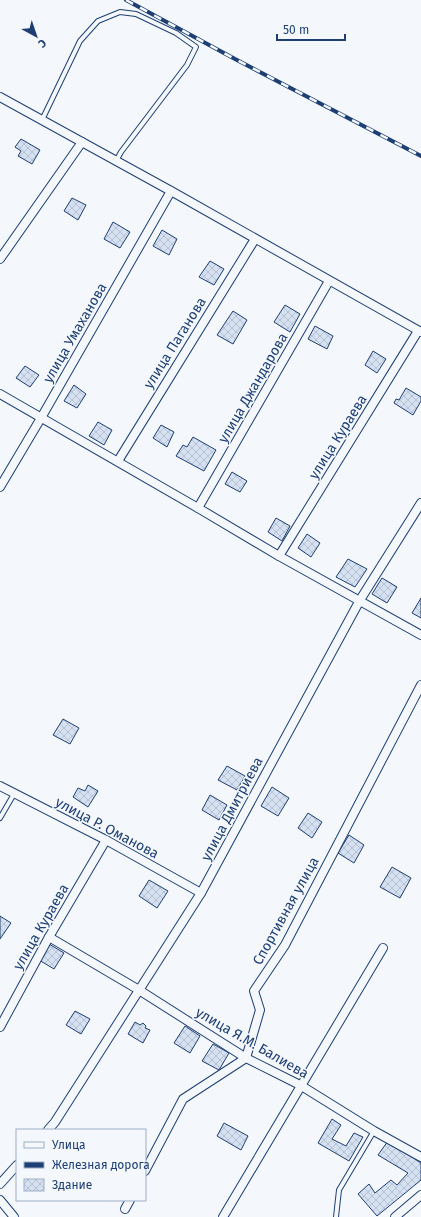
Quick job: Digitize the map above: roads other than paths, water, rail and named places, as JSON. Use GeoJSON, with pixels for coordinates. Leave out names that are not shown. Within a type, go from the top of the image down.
{"type":"FeatureCollection","features":[{"type":"Feature","properties":{"kind":"street"},"geometry":{"type":"LineString","coordinates":[[0,97],[420,332]]}},
{"type":"Feature","properties":{"kind":"street"},"geometry":{"type":"LineString","coordinates":[[0,259],[82,142]]}},
{"type":"Feature","properties":{"kind":"street","name":"улица Умаханова"},"geometry":{"type":"LineString","coordinates":[[0,487],[170,191]]}},
{"type":"Feature","properties":{"kind":"street","name":"улица Паганова"},"geometry":{"type":"LineString","coordinates":[[118,461],[255,239]]}},
{"type":"Feature","properties":{"kind":"street","name":"улица Джандарова"},"geometry":{"type":"LineString","coordinates":[[198,508],[329,281]]}},
{"type":"Feature","properties":{"kind":"street","name":"улица Кураева"},"geometry":{"type":"LineString","coordinates":[[279,556],[420,332]]}},
{"type":"Feature","properties":{"kind":"street"},"geometry":{"type":"LineString","coordinates":[[0,394],[118,461],[279,556],[421,635]]}},
{"type":"Feature","properties":{"kind":"street","name":"улица Дмитриева"},"geometry":{"type":"LineString","coordinates":[[49,1129],[55,1122],[201,893],[360,600],[421,503]]}},
{"type":"Feature","properties":{"kind":"street","name":"Спортивная улица"},"geometry":{"type":"LineString","coordinates":[[246,1058],[260,1010],[254,991],[285,945],[421,685]]}},
{"type":"Feature","properties":{"kind":"street","name":"улица Р. Оманова"},"geometry":{"type":"LineString","coordinates":[[0,786],[106,840],[201,893]]}},
{"type":"Feature","properties":{"kind":"street","name":"улица Кураева"},"geometry":{"type":"LineString","coordinates":[[0,1027],[49,937],[106,840]]}},
{"type":"Feature","properties":{"kind":"street","name":"улица Я.М. Балиева"},"geometry":{"type":"LineString","coordinates":[[49,937],[139,990],[246,1058],[300,1086],[421,1157]]}},
{"type":"Feature","properties":{"kind":"street"},"geometry":{"type":"LineString","coordinates":[[223,1217],[382,948]]}},
{"type":"Feature","properties":{"kind":"street"},"geometry":{"type":"LineString","coordinates":[[146,1169],[183,1099],[246,1058]]}},
{"type":"Feature","properties":{"kind":"street"},"geometry":{"type":"LineString","coordinates":[[0,1184],[16,1166]]}},
{"type":"Feature","properties":{"kind":"street"},"geometry":{"type":"LineString","coordinates":[[395,1217],[421,1195]]}},
{"type":"Feature","properties":{"kind":"street"},"geometry":{"type":"LineString","coordinates":[[0,1200],[14,1217]]}},
{"type":"Feature","properties":{"kind":"street"},"geometry":{"type":"LineString","coordinates":[[125,1209],[129,1201]]}},
{"type":"Feature","properties":{"kind":"lane"},"geometry":{"type":"LineString","coordinates":[[42,120],[80,41],[98,21],[120,12],[136,14],[176,33],[196,47],[187,65],[121,152],[116,161]]}},
{"type":"Feature","properties":{"kind":"lane"},"geometry":{"type":"LineString","coordinates":[[0,818],[14,794]]}},
{"type":"Feature","properties":{"kind":"lane"},"geometry":{"type":"LineString","coordinates":[[336,1217],[340,1190],[374,1130]]}},
{"type":"Feature","properties":{"kind":"railway"},"geometry":{"type":"LineString","coordinates":[[126,0],[235,59],[421,156]]}}]}
